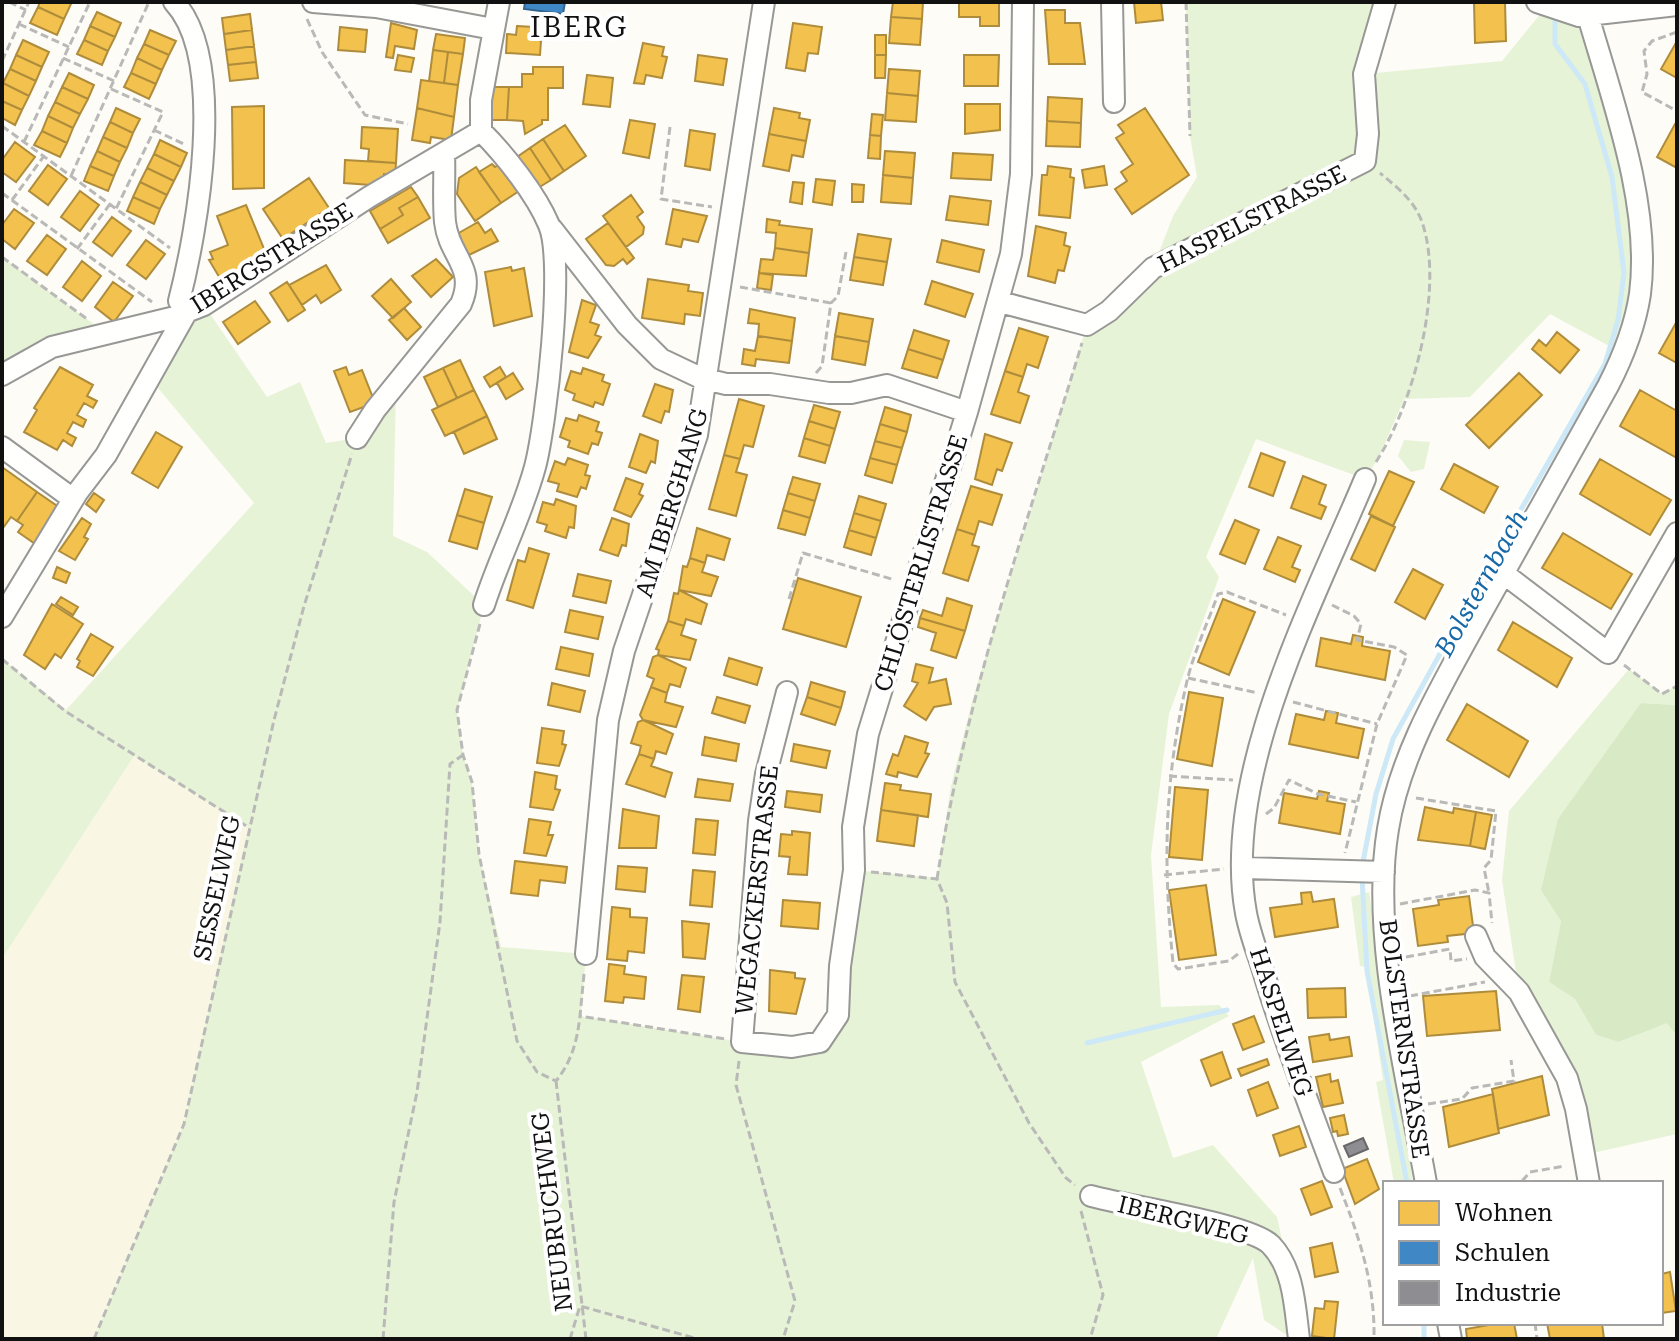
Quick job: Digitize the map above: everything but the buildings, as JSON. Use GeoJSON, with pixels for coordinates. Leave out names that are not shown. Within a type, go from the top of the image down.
{"type":"FeatureCollection","features":[{"type":"Feature","properties":{"kind":"street"},"geometry":{"type":"LineString","coordinates":[[499,2],[481,100],[481,131],[503,154],[550,225],[627,325],[661,359],[708,380],[851,393],[887,385],[967,412]]}},
{"type":"Feature","properties":{"kind":"street","name":"AM IBERGHANG"},"geometry":{"type":"LineString","coordinates":[[586,954],[608,720],[624,651],[697,435],[708,380],[764,2]]}},
{"type":"Feature","properties":{"kind":"street","name":"CHLÖSTERLISTRASSE"},"geometry":{"type":"LineString","coordinates":[[742,1042],[792,1047],[820,1042],[838,1015],[840,966],[854,870],[853,827],[868,734],[1000,302],[1016,223],[1021,174],[1023,2]]}},
{"type":"Feature","properties":{"kind":"street"},"geometry":{"type":"LineString","coordinates":[[1112,2],[1114,102]]}},
{"type":"Feature","properties":{"kind":"street","name":"HASPELSTRASSE"},"geometry":{"type":"LineString","coordinates":[[1087,325],[1109,311],[1153,268],[1365,161],[1368,134],[1364,74],[1385,2]]}},
{"type":"Feature","properties":{"kind":"street"},"geometry":{"type":"LineString","coordinates":[[2,617],[73,499],[110,449],[179,316],[179,301],[193,244],[205,150],[198,58],[191,27],[179,4]]}},
{"type":"Feature","properties":{"kind":"street"},"geometry":{"type":"LineString","coordinates":[[1548,7],[1677,5]]}},
{"type":"Feature","properties":{"kind":"street"},"geometry":{"type":"LineString","coordinates":[[309,8],[376,7],[493,29]]}},
{"type":"Feature","properties":{"kind":"street","name":"BOLSTERNSTRASSE"},"geometry":{"type":"LineString","coordinates":[[1426,1181],[1394,997],[1385,907],[1361,870],[1388,828],[1414,743],[1434,702],[1624,354],[1639,295],[1640,223],[1586,8]]}},
{"type":"Feature","properties":{"kind":"street","name":"IBERGSTRASSE"},"geometry":{"type":"LineString","coordinates":[[2,375],[52,347],[179,316],[224,294],[369,197],[481,131]]}},
{"type":"Feature","properties":{"kind":"street"},"geometry":{"type":"LineString","coordinates":[[357,438],[375,410],[461,304],[467,289],[467,275],[445,224],[444,153]]}},
{"type":"Feature","properties":{"kind":"street"},"geometry":{"type":"LineString","coordinates":[[484,605],[535,467],[543,422],[556,270],[550,225]]}},
{"type":"Feature","properties":{"kind":"street"},"geometry":{"type":"LineString","coordinates":[[1000,302],[1087,325]]}},
{"type":"Feature","properties":{"kind":"street"},"geometry":{"type":"LineString","coordinates":[[2,447],[73,499]]}},
{"type":"Feature","properties":{"kind":"street"},"geometry":{"type":"LineString","coordinates":[[1361,870],[1243,868],[1251,781],[1273,696],[1365,479]]}},
{"type":"Feature","properties":{"kind":"street"},"geometry":{"type":"LineString","coordinates":[[1503,573],[1608,653],[1677,533]]}},
{"type":"Feature","properties":{"kind":"street","name":"WEGACKERSTRASSE"},"geometry":{"type":"LineString","coordinates":[[742,1042],[759,821],[766,774],[787,692]]}},
{"type":"Feature","properties":{"kind":"street","name":"HASPELWEG"},"geometry":{"type":"LineString","coordinates":[[1243,868],[1246,913],[1297,1073],[1334,1172]]}},
{"type":"Feature","properties":{"kind":"street"},"geometry":{"type":"LineString","coordinates":[[1476,936],[1485,957],[1519,992],[1567,1078],[1587,1173]]}},
{"type":"Feature","properties":{"kind":"street","name":"IBERGWEG"},"geometry":{"type":"LineString","coordinates":[[1086,1192],[1235,1229],[1270,1243],[1291,1281],[1299,1339]]}},
{"type":"Feature","properties":{"kind":"path"},"geometry":{"type":"LineString","coordinates":[[9,2],[26,10]]}},
{"type":"Feature","properties":{"kind":"path"},"geometry":{"type":"LineString","coordinates":[[2,61],[29,2]]}},
{"type":"Feature","properties":{"kind":"path"},"geometry":{"type":"LineString","coordinates":[[24,142],[90,2]]}},
{"type":"Feature","properties":{"kind":"path"},"geometry":{"type":"LineString","coordinates":[[71,176],[149,2]]}},
{"type":"Feature","properties":{"kind":"path"},"geometry":{"type":"LineString","coordinates":[[1186,2],[1190,136]]}},
{"type":"Feature","properties":{"kind":"path"},"geometry":{"type":"LineString","coordinates":[[309,8],[322,52],[365,115],[408,124]]}},
{"type":"Feature","properties":{"kind":"path"},"geometry":{"type":"LineString","coordinates":[[19,24],[69,47]]}},
{"type":"Feature","properties":{"kind":"path"},"geometry":{"type":"LineString","coordinates":[[1677,32],[1652,41],[1644,51],[1647,74],[1641,85],[1642,92],[1677,111]]}},
{"type":"Feature","properties":{"kind":"path"},"geometry":{"type":"LineString","coordinates":[[63,58],[114,81]]}},
{"type":"Feature","properties":{"kind":"path"},"geometry":{"type":"LineString","coordinates":[[111,88],[163,112],[116,209]]}},
{"type":"Feature","properties":{"kind":"path"},"geometry":{"type":"LineString","coordinates":[[2,126],[170,249],[175,242],[193,244]]}},
{"type":"Feature","properties":{"kind":"path"},"geometry":{"type":"LineString","coordinates":[[670,127],[661,199],[733,210]]}},
{"type":"Feature","properties":{"kind":"path"},"geometry":{"type":"LineString","coordinates":[[154,130],[205,150]]}},
{"type":"Feature","properties":{"kind":"path"},"geometry":{"type":"LineString","coordinates":[[12,200],[44,156]]}},
{"type":"Feature","properties":{"kind":"path"},"geometry":{"type":"LineString","coordinates":[[1365,161],[1407,195],[1418,214],[1423,224],[1431,281],[1426,336],[1380,455],[1365,479]]}},
{"type":"Feature","properties":{"kind":"path"},"geometry":{"type":"LineString","coordinates":[[2,193],[145,301],[165,306],[179,316]]}},
{"type":"Feature","properties":{"kind":"path"},"geometry":{"type":"LineString","coordinates":[[77,249],[110,204]]}},
{"type":"Feature","properties":{"kind":"path"},"geometry":{"type":"LineString","coordinates":[[805,390],[822,366],[831,303],[838,296],[846,252]]}},
{"type":"Feature","properties":{"kind":"path"},"geometry":{"type":"LineString","coordinates":[[2,257],[106,333]]}},
{"type":"Feature","properties":{"kind":"path"},"geometry":{"type":"LineString","coordinates":[[722,284],[831,303]]}},
{"type":"Feature","properties":{"kind":"path"},"geometry":{"type":"LineString","coordinates":[[1087,325],[973,698],[951,786],[937,879],[947,903],[955,982],[1029,1123],[1066,1178],[1086,1192],[1079,1206],[1103,1295],[1090,1339]]}},
{"type":"Feature","properties":{"kind":"path","name":"SESSELWEG"},"geometry":{"type":"LineString","coordinates":[[94,1339],[184,1124],[248,827],[304,606],[357,438]]}},
{"type":"Feature","properties":{"kind":"path"},"geometry":{"type":"LineString","coordinates":[[789,599],[803,553],[914,585]]}},
{"type":"Feature","properties":{"kind":"path"},"geometry":{"type":"LineString","coordinates":[[1238,942],[1238,955],[1229,961],[1178,969],[1173,963],[1164,875],[1169,776],[1188,678],[1218,594],[1227,592],[1305,622]]}},
{"type":"Feature","properties":{"kind":"path"},"geometry":{"type":"LineString","coordinates":[[1316,596],[1354,616],[1361,624],[1357,640],[1394,647],[1407,655],[1377,724],[1356,802],[1361,870]]}},
{"type":"Feature","properties":{"kind":"path"},"geometry":{"type":"LineString","coordinates":[[484,605],[457,710],[463,755],[472,782],[479,854],[517,1041],[537,1072],[556,1081],[568,1066],[580,1016],[586,954]]}},
{"type":"Feature","properties":{"kind":"path"},"geometry":{"type":"LineString","coordinates":[[1608,653],[1662,694],[1677,686]]}},
{"type":"Feature","properties":{"kind":"path"},"geometry":{"type":"LineString","coordinates":[[2,659],[65,711],[248,827]]}},
{"type":"Feature","properties":{"kind":"path"},"geometry":{"type":"LineString","coordinates":[[1188,678],[1273,696],[1325,713],[1377,724]]}},
{"type":"Feature","properties":{"kind":"path"},"geometry":{"type":"LineString","coordinates":[[383,1339],[394,1202],[417,1092],[440,922],[450,764],[463,755]]}},
{"type":"Feature","properties":{"kind":"path"},"geometry":{"type":"LineString","coordinates":[[1169,776],[1251,781]]}},
{"type":"Feature","properties":{"kind":"path"},"geometry":{"type":"LineString","coordinates":[[1246,821],[1274,808],[1289,780],[1318,794],[1356,802]]}},
{"type":"Feature","properties":{"kind":"path"},"geometry":{"type":"LineString","coordinates":[[1389,959],[1450,949],[1451,961],[1485,957],[1496,934],[1491,920],[1484,868],[1491,860],[1496,811],[1453,802],[1447,806],[1397,794]]}},
{"type":"Feature","properties":{"kind":"path"},"geometry":{"type":"LineString","coordinates":[[1164,875],[1243,868]]}},
{"type":"Feature","properties":{"kind":"path"},"geometry":{"type":"LineString","coordinates":[[854,870],[937,879]]}},
{"type":"Feature","properties":{"kind":"path"},"geometry":{"type":"LineString","coordinates":[[1385,907],[1475,890],[1489,893]]}},
{"type":"Feature","properties":{"kind":"path"},"geometry":{"type":"LineString","coordinates":[[1394,997],[1506,979]]}},
{"type":"Feature","properties":{"kind":"path"},"geometry":{"type":"LineString","coordinates":[[580,1016],[742,1042],[736,1085],[795,1301],[783,1339]]}},
{"type":"Feature","properties":{"kind":"path"},"geometry":{"type":"LineString","coordinates":[[1412,1107],[1462,1099],[1472,1088],[1514,1081],[1511,1060]]}},
{"type":"Feature","properties":{"kind":"path","name":"NEUBRUCHWEG"},"geometry":{"type":"LineString","coordinates":[[556,1081],[586,1339]]}},
{"type":"Feature","properties":{"kind":"path"},"geometry":{"type":"LineString","coordinates":[[1334,1172],[1366,1254],[1375,1302],[1374,1339]]}},
{"type":"Feature","properties":{"kind":"path"},"geometry":{"type":"LineString","coordinates":[[1519,1181],[1530,1172],[1587,1173]]}},
{"type":"Feature","properties":{"kind":"path"},"geometry":{"type":"LineString","coordinates":[[570,1339],[580,1306],[698,1339]]}},
{"type":"Feature","properties":{"kind":"shaded area"},"geometry":{"type":"Polygon","coordinates":[[[134,756],[248,827],[184,1124],[94,1339],[2,1339],[2,959],[134,756]]]}},
{"type":"Feature","properties":{"kind":"green space"},"geometry":{"type":"Polygon","coordinates":[[[1186,2],[1385,2],[1365,74],[1502,61],[1546,7],[1579,16],[1640,223],[1624,354],[1550,314],[1470,397],[1404,399],[1380,455],[1365,479],[1256,439],[1206,557],[1219,577],[1169,714],[1151,855],[1161,1007],[1219,1005],[1229,1016],[1141,1062],[1173,1158],[1213,1145],[1277,1217],[1291,1281],[1293,1339],[1264,1320],[1253,1258],[1216,1339],[94,1339],[184,1124],[248,827],[134,756],[2,959],[2,659],[66,710],[254,503],[148,376],[204,305],[267,397],[300,382],[326,443],[358,438],[396,385],[393,536],[427,552],[484,605],[457,711],[463,755],[472,783],[479,854],[501,947],[586,954],[581,1016],[742,1042],[820,1042],[838,1015],[854,870],[937,878],[951,786],[973,698],[1087,325],[1153,268],[1173,216],[1197,177],[1190,136],[1186,2]]]}},
{"type":"Feature","properties":{"kind":"green space"},"geometry":{"type":"Polygon","coordinates":[[[2,257],[106,333],[2,364],[2,257]]]}},
{"type":"Feature","properties":{"kind":"green space"},"geometry":{"type":"Polygon","coordinates":[[[1404,440],[1430,442],[1424,469],[1411,472],[1398,456],[1404,440]]]}},
{"type":"Feature","properties":{"kind":"green space"},"geometry":{"type":"Polygon","coordinates":[[[1629,669],[1661,693],[1677,686],[1677,705],[1641,703],[1561,921],[1549,982],[1575,999],[1596,1035],[1620,1042],[1667,1022],[1677,1036],[1677,1134],[1584,1155],[1576,1109],[1519,992],[1502,880],[1509,811],[1629,669]]]}},
{"type":"Feature","properties":{"kind":"green space"},"geometry":{"type":"Polygon","coordinates":[[[1641,703],[1677,705],[1677,1036],[1667,1023],[1619,1042],[1596,1035],[1575,999],[1549,982],[1561,921],[1541,890],[1558,819],[1641,703]]]}},
{"type":"Feature","properties":{"kind":"green space"},"geometry":{"type":"Polygon","coordinates":[[[1369,892],[1413,1181],[1394,1181],[1376,1082],[1383,1080],[1366,967],[1360,966],[1351,897],[1369,892]]]}},
{"type":"Feature","properties":{"kind":"waterway","name":"Bolsternbach"},"geometry":{"type":"LineString","coordinates":[[1362,867],[1376,794],[1393,739],[1605,364],[1618,320],[1624,273],[1612,177],[1585,84],[1555,44],[1555,15]]}},
{"type":"Feature","properties":{"kind":"waterway","name":"Bolsternbach"},"geometry":{"type":"LineString","coordinates":[[1362,877],[1367,971],[1407,1181]]}},
{"type":"Feature","properties":{"kind":"waterway"},"geometry":{"type":"LineString","coordinates":[[1087,1043],[1227,1010]]}},
{"type":"Feature","properties":{"kind":"waterway","name":"Bolsternbach"},"geometry":{"type":"LineString","coordinates":[[1424,1325],[1424,1339]]}},
{"type":"Feature","properties":{"kind":"district","name":"IBERG"},"geometry":{"type":"Point","coordinates":[579,27]}}]}
